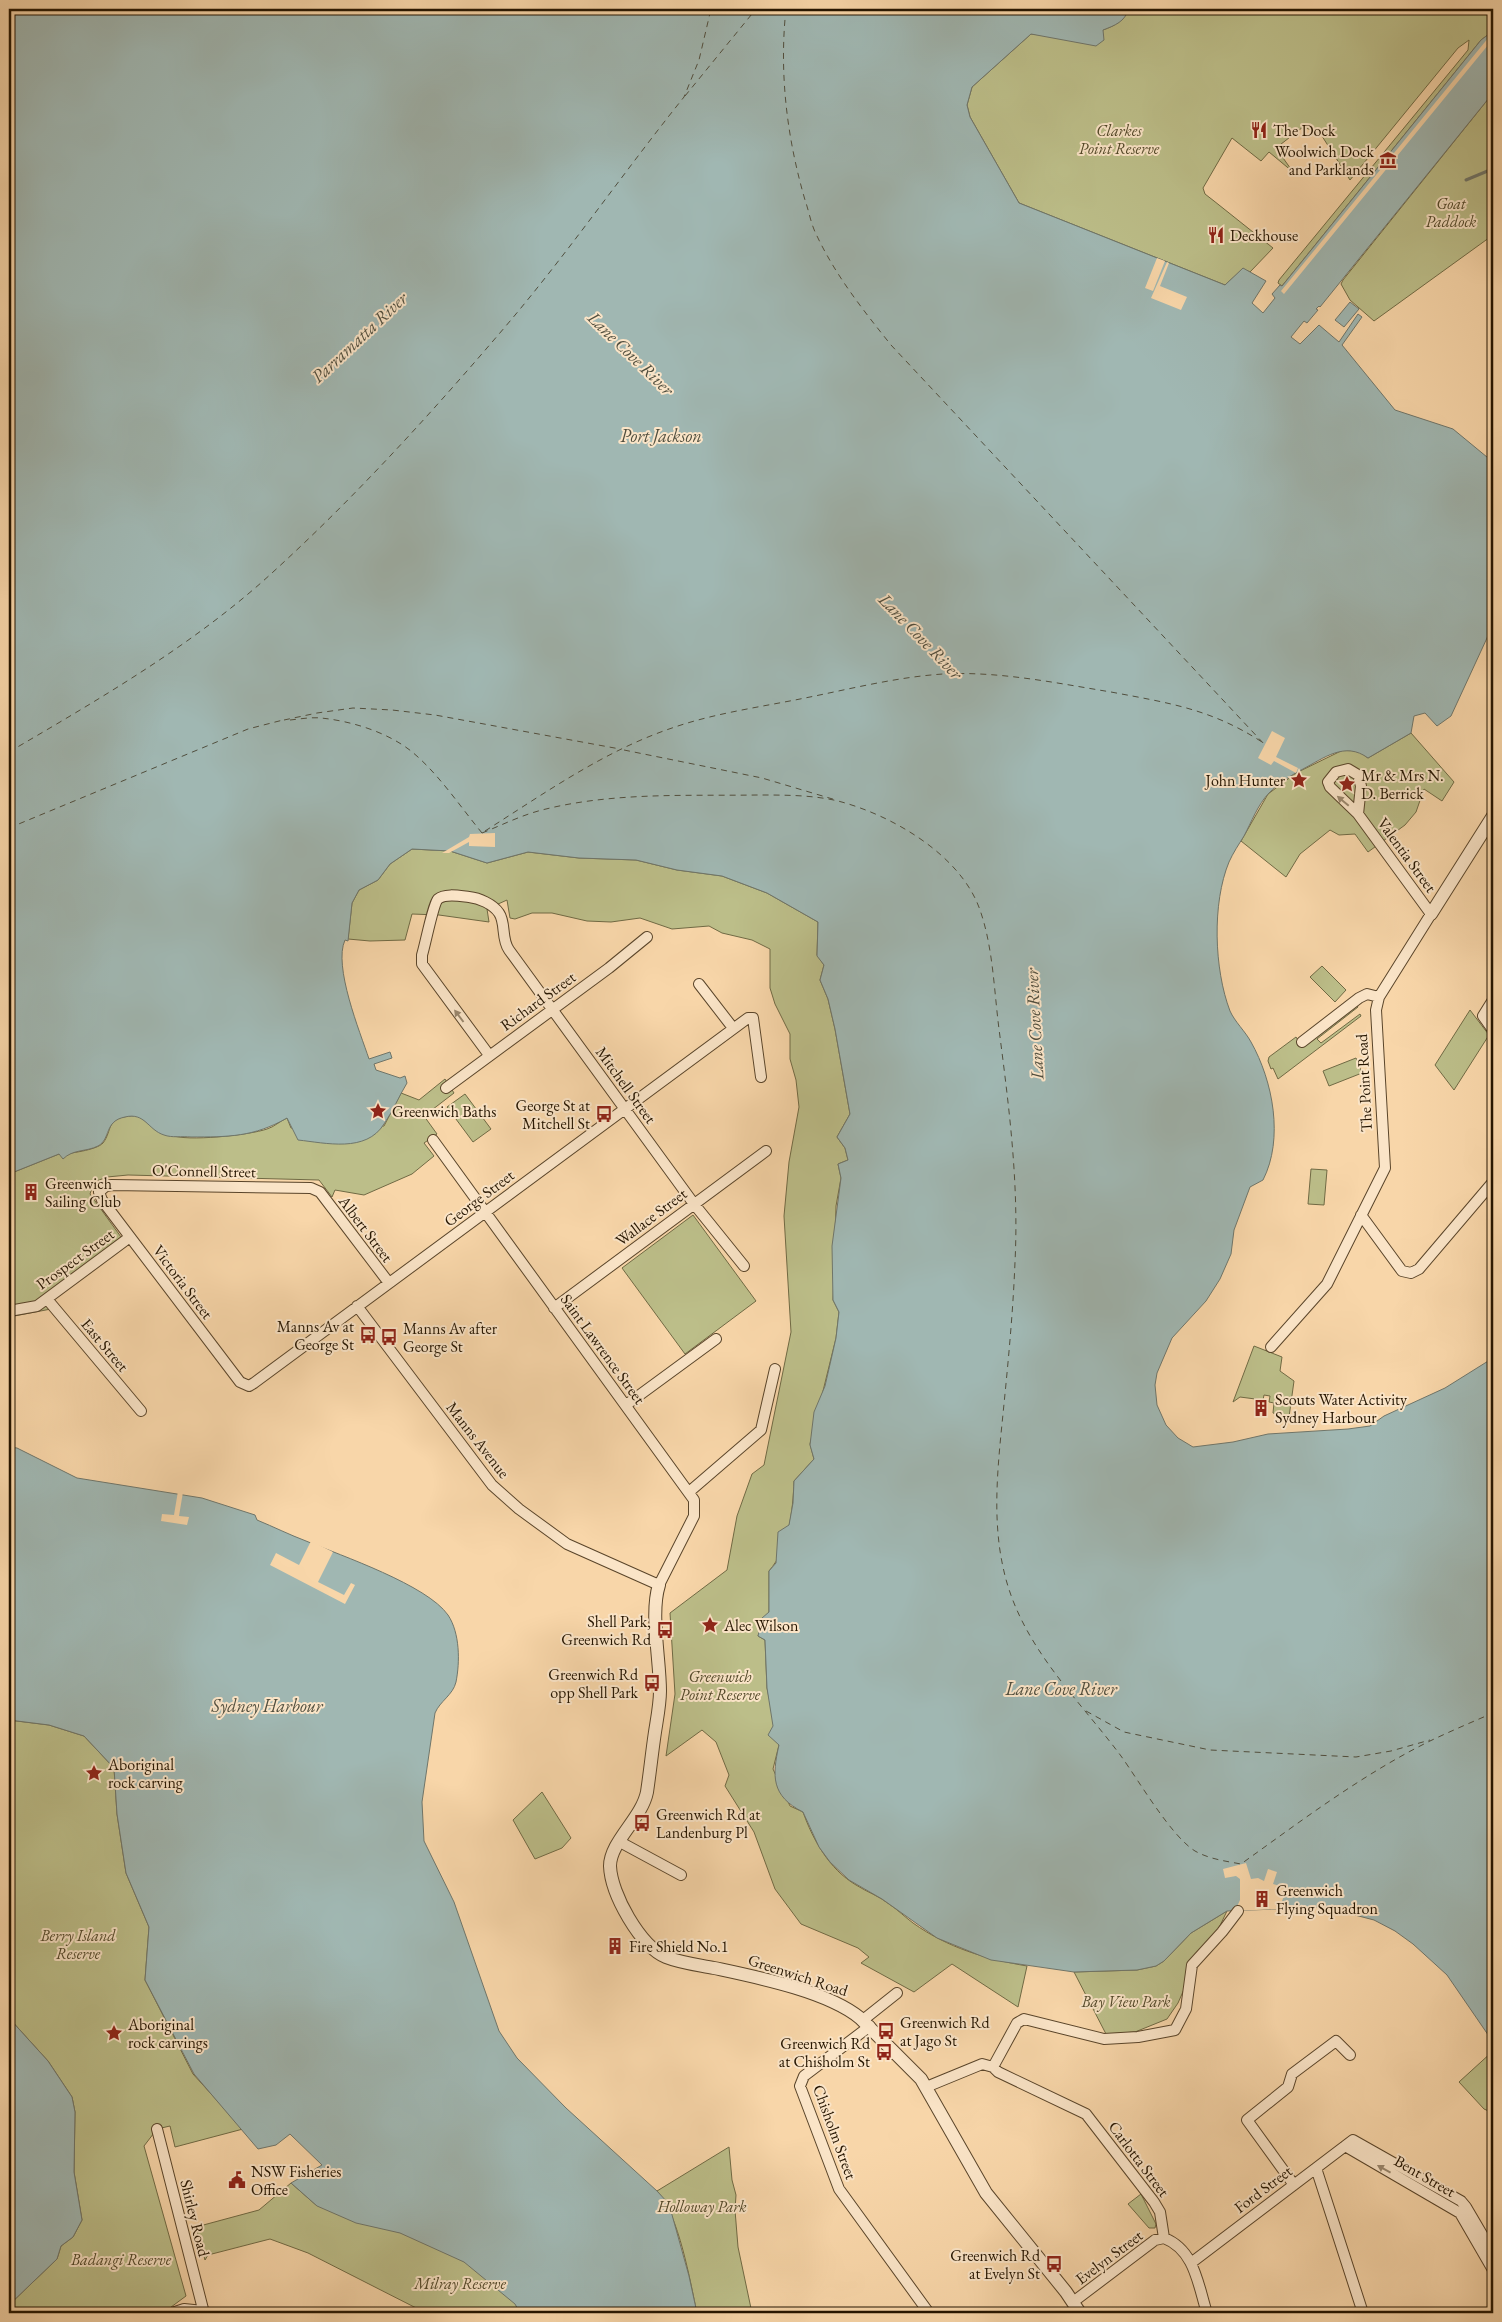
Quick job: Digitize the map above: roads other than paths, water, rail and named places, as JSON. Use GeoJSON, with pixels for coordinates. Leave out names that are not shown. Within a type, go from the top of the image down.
{"type":"FeatureCollection","features":[{"type":"Feature","properties":{"kind":"street","name":"Valentia Street"},"geometry":{"type":"LineString","coordinates":[[1358,814],[1431,914]]}},
{"type":"Feature","properties":{"kind":"street","name":"The Point Road"},"geometry":{"type":"LineString","coordinates":[[1271,1347],[1327,1284],[1385,1168],[1376,1016],[1379,997],[1493,816]]}},
{"type":"Feature","properties":{"kind":"street","name":"Mitchell Street"},"geometry":{"type":"LineString","coordinates":[[489,1055],[426,972],[422,959],[436,903],[440,898],[454,895],[476,898],[485,902],[500,914],[506,946],[694,1204],[744,1266]]}},
{"type":"Feature","properties":{"kind":"street","name":"Richard Street"},"geometry":{"type":"LineString","coordinates":[[446,1088],[646,937]]}},
{"type":"Feature","properties":{"kind":"street"},"geometry":{"type":"LineString","coordinates":[[699,984],[733,1028]]}},
{"type":"Feature","properties":{"kind":"street"},"geometry":{"type":"LineString","coordinates":[[1302,1042],[1359,998],[1367,994],[1379,997]]}},
{"type":"Feature","properties":{"kind":"street"},"geometry":{"type":"LineString","coordinates":[[1493,1000],[1483,1016],[1493,1030]]}},
{"type":"Feature","properties":{"kind":"street","name":"George Street"},"geometry":{"type":"LineString","coordinates":[[240,1382],[249,1386],[254,1383],[748,1018],[753,1018],[761,1077]]}},
{"type":"Feature","properties":{"kind":"street","name":"Saint Lawrence Street"},"geometry":{"type":"LineString","coordinates":[[433,1140],[694,1500],[694,1516],[659,1585]]}},
{"type":"Feature","properties":{"kind":"street","name":"Wallace Street"},"geometry":{"type":"LineString","coordinates":[[554,1308],[766,1151]]}},
{"type":"Feature","properties":{"kind":"street"},"geometry":{"type":"LineString","coordinates":[[1361,1215],[1402,1271],[1411,1273],[1418,1269],[1493,1182]]}},
{"type":"Feature","properties":{"kind":"street","name":"O'Connell Street"},"geometry":{"type":"LineString","coordinates":[[102,1200],[99,1192],[101,1189],[112,1185],[311,1188],[320,1192]]}},
{"type":"Feature","properties":{"kind":"street","name":"Albert Street"},"geometry":{"type":"LineString","coordinates":[[320,1192],[389,1283]]}},
{"type":"Feature","properties":{"kind":"street","name":"Victoria Street"},"geometry":{"type":"LineString","coordinates":[[102,1200],[240,1382]]}},
{"type":"Feature","properties":{"kind":"street","name":"Prospect Street"},"geometry":{"type":"LineString","coordinates":[[9,1311],[37,1306],[130,1237]]}},
{"type":"Feature","properties":{"kind":"street","name":"East Street"},"geometry":{"type":"LineString","coordinates":[[47,1299],[141,1410]]}},
{"type":"Feature","properties":{"kind":"street","name":"Manns Avenue"},"geometry":{"type":"LineString","coordinates":[[357,1306],[492,1485],[519,1509],[567,1544],[659,1585]]}},
{"type":"Feature","properties":{"kind":"street"},"geometry":{"type":"LineString","coordinates":[[626,1406],[716,1339]]}},
{"type":"Feature","properties":{"kind":"street"},"geometry":{"type":"LineString","coordinates":[[689,1492],[761,1430],[775,1369]]}},
{"type":"Feature","properties":{"kind":"street","name":"Greenwich Road"},"geometry":{"type":"LineString","coordinates":[[659,1585],[656,1603],[660,1693],[646,1793],[638,1814],[620,1842],[610,1865],[614,1886],[624,1911],[655,1950],[665,1957],[755,1976],[822,1997],[851,2010],[866,2023],[912,2068],[926,2087],[989,2197],[1076,2308]]}},
{"type":"Feature","properties":{"kind":"street"},"geometry":{"type":"LineString","coordinates":[[620,1842],[680,1875]]}},
{"type":"Feature","properties":{"kind":"street"},"geometry":{"type":"LineString","coordinates":[[926,2087],[982,2064],[993,2067],[1017,2022],[1024,2019],[1104,2038],[1138,2037],[1175,2030],[1186,2009],[1192,1965],[1238,1911]]}},
{"type":"Feature","properties":{"kind":"street","name":"Chisholm Street"},"geometry":{"type":"LineString","coordinates":[[897,1993],[866,2023],[804,2076],[800,2086],[839,2190],[929,2313]]}},
{"type":"Feature","properties":{"kind":"street"},"geometry":{"type":"LineString","coordinates":[[1294,2185],[1247,2120],[1288,2087],[1292,2074],[1336,2041],[1350,2055]]}},
{"type":"Feature","properties":{"kind":"street","name":"Carlotta Street"},"geometry":{"type":"LineString","coordinates":[[993,2067],[998,2072],[1086,2114],[1154,2202],[1160,2212],[1164,2238]]}},
{"type":"Feature","properties":{"kind":"street","name":"Shirley Road"},"geometry":{"type":"LineString","coordinates":[[157,2129],[203,2312]]}},
{"type":"Feature","properties":{"kind":"street","name":"Ford Street"},"geometry":{"type":"LineString","coordinates":[[1191,2263],[1353,2140]]}},
{"type":"Feature","properties":{"kind":"street","name":"Bent Street"},"geometry":{"type":"LineString","coordinates":[[1353,2140],[1461,2201],[1493,2253]]}},
{"type":"Feature","properties":{"kind":"street","name":"Bent Street"},"geometry":{"type":"LineString","coordinates":[[1344,2146],[1460,2213],[1493,2270]]}},
{"type":"Feature","properties":{"kind":"street"},"geometry":{"type":"LineString","coordinates":[[1316,2168],[1362,2313]]}},
{"type":"Feature","properties":{"kind":"street"},"geometry":{"type":"LineString","coordinates":[[1164,2238],[1186,2253],[1207,2313]]}},
{"type":"Feature","properties":{"kind":"street","name":"Evelyn Street"},"geometry":{"type":"LineString","coordinates":[[1076,2308],[1155,2240],[1164,2238]]}},
{"type":"Feature","properties":{"kind":"street"},"geometry":{"type":"LineString","coordinates":[[172,2313],[184,2308],[203,2312]]}},
{"type":"Feature","properties":{"kind":"water","name":"Port Jackson"},"geometry":{"type":"Polygon","coordinates":[[[9,9],[1129,9],[1125,17],[1119,22],[1103,30],[1104,40],[1096,46],[1031,34],[972,87],[967,105],[970,117],[1019,203],[1225,285],[1243,268],[1266,281],[1252,303],[1263,313],[1275,298],[1272,294],[1280,285],[1282,286],[1481,40],[1493,31],[1493,93],[1320,307],[1316,309],[1318,310],[1307,323],[1304,321],[1291,337],[1300,344],[1319,325],[1339,342],[1358,314],[1362,317],[1342,345],[1395,410],[1453,429],[1493,462],[1493,625],[1451,716],[1437,726],[1425,713],[1414,716],[1411,733],[1368,758],[1359,753],[1343,751],[1327,756],[1289,777],[1265,797],[1229,862],[1220,897],[1218,916],[1218,956],[1221,976],[1230,1011],[1251,1042],[1265,1074],[1273,1110],[1273,1147],[1263,1180],[1250,1187],[1234,1230],[1231,1254],[1220,1279],[1206,1301],[1172,1338],[1157,1373],[1155,1385],[1157,1405],[1166,1425],[1178,1438],[1193,1447],[1233,1442],[1268,1434],[1370,1426],[1384,1416],[1445,1388],[1493,1358],[1493,2042],[1447,1975],[1413,1944],[1395,1931],[1374,1920],[1324,1907],[1227,1911],[1191,1933],[1164,1961],[1156,1966],[1137,1970],[1074,1972],[991,1960],[937,1938],[882,1899],[849,1880],[830,1862],[819,1847],[803,1812],[792,1806],[779,1792],[776,1784],[775,1766],[779,1745],[768,1735],[773,1726],[767,1688],[765,1640],[758,1636],[762,1618],[769,1612],[769,1571],[776,1563],[778,1532],[789,1525],[794,1481],[814,1459],[810,1445],[814,1412],[825,1386],[836,1338],[839,1312],[833,1300],[832,1246],[841,1178],[838,1164],[848,1160],[845,1148],[837,1137],[850,1114],[835,1029],[828,999],[820,980],[824,965],[817,956],[818,922],[767,893],[722,876],[677,870],[636,860],[579,858],[528,852],[487,863],[450,851],[412,849],[390,864],[378,880],[359,890],[352,903],[348,941],[345,940],[342,951],[342,966],[349,999],[369,1059],[390,1052],[392,1058],[374,1064],[376,1070],[400,1078],[405,1076],[407,1083],[384,1124],[376,1133],[356,1143],[345,1144],[298,1140],[287,1118],[263,1129],[240,1135],[174,1137],[159,1133],[142,1119],[132,1116],[118,1119],[114,1122],[105,1139],[98,1146],[75,1152],[63,1159],[59,1154],[9,1174],[9,9]]]}},
{"type":"Feature","properties":{"kind":"water"},"geometry":{"type":"Polygon","coordinates":[[[1350,302],[1359,309],[1344,327],[1335,320],[1350,302]]]}},
{"type":"Feature","properties":{"kind":"water","name":"Sydney Harbour"},"geometry":{"type":"Polygon","coordinates":[[[9,1447],[17,1448],[77,1478],[202,1498],[255,1515],[257,1520],[403,1582],[437,1604],[448,1615],[457,1639],[457,1674],[452,1691],[435,1713],[422,1802],[424,1841],[454,1902],[499,2031],[517,2058],[566,2108],[669,2204],[697,2313],[520,2313],[515,2304],[464,2262],[400,2233],[356,2223],[317,2206],[291,2183],[322,2165],[290,2134],[276,2145],[258,2149],[194,2074],[145,1980],[149,1927],[126,1873],[117,1814],[114,1768],[84,1736],[49,1725],[9,1720],[9,1447]]]}},
{"type":"Feature","properties":{"kind":"water"},"geometry":{"type":"Polygon","coordinates":[[[9,2018],[48,2061],[72,2097],[75,2112],[74,2172],[82,2220],[73,2237],[61,2246],[57,2259],[9,2305],[9,2018]]]}},
{"type":"Feature","properties":{"kind":"waterway"},"geometry":{"type":"LineString","coordinates":[[1466,180],[1490,170],[1493,171]]}},
{"type":"Feature","properties":{"kind":"place","name":"The Dock"},"geometry":{"type":"Point","coordinates":[1259,130]}},
{"type":"Feature","properties":{"kind":"place","name":"Woolwich Dock and Parklands"},"geometry":{"type":"Point","coordinates":[1388,160]}},
{"type":"Feature","properties":{"kind":"place","name":"Deckhouse"},"geometry":{"type":"Point","coordinates":[1216,235]}},
{"type":"Feature","properties":{"kind":"place","name":"John Hunter"},"geometry":{"type":"Point","coordinates":[1299,780]}},
{"type":"Feature","properties":{"kind":"place","name":"Mr & Mrs N. D. Berrick"},"geometry":{"type":"Point","coordinates":[1347,784]}},
{"type":"Feature","properties":{"kind":"place","name":"Greenwich Baths"},"geometry":{"type":"Point","coordinates":[378,1111]}},
{"type":"Feature","properties":{"kind":"place","name":"George St at Mitchell St"},"geometry":{"type":"Point","coordinates":[604,1114]}},
{"type":"Feature","properties":{"kind":"place","name":"Greenwich Sailing Club"},"geometry":{"type":"Point","coordinates":[31,1192]}},
{"type":"Feature","properties":{"kind":"place","name":"Manns Av at George St"},"geometry":{"type":"Point","coordinates":[368,1335]}},
{"type":"Feature","properties":{"kind":"place","name":"Manns Av after George St"},"geometry":{"type":"Point","coordinates":[389,1337]}},
{"type":"Feature","properties":{"kind":"place","name":"Scouts Water Activity Sydney Harbour"},"geometry":{"type":"Point","coordinates":[1261,1408]}},
{"type":"Feature","properties":{"kind":"place","name":"Alec Wilson"},"geometry":{"type":"Point","coordinates":[710,1625]}},
{"type":"Feature","properties":{"kind":"place","name":"Shell Park, Greenwich Rd"},"geometry":{"type":"Point","coordinates":[665,1630]}},
{"type":"Feature","properties":{"kind":"place","name":"Greenwich Rd opp Shell Park"},"geometry":{"type":"Point","coordinates":[652,1683]}},
{"type":"Feature","properties":{"kind":"place","name":"Aboriginal rock carving"},"geometry":{"type":"Point","coordinates":[94,1773]}},
{"type":"Feature","properties":{"kind":"place","name":"Greenwich Rd at Landenburg Pl"},"geometry":{"type":"Point","coordinates":[642,1823]}},
{"type":"Feature","properties":{"kind":"place","name":"Greenwich Flying Squadron"},"geometry":{"type":"Point","coordinates":[1262,1899]}},
{"type":"Feature","properties":{"kind":"place","name":"Fire Shield No.1"},"geometry":{"type":"Point","coordinates":[615,1946]}},
{"type":"Feature","properties":{"kind":"place","name":"Greenwich Rd at Jago St"},"geometry":{"type":"Point","coordinates":[886,2031]}},
{"type":"Feature","properties":{"kind":"place","name":"Aboriginal rock carvings"},"geometry":{"type":"Point","coordinates":[114,2033]}},
{"type":"Feature","properties":{"kind":"place","name":"Greenwich Rd at Chisholm St"},"geometry":{"type":"Point","coordinates":[884,2052]}},
{"type":"Feature","properties":{"kind":"place","name":"NSW Fisheries Office"},"geometry":{"type":"Point","coordinates":[237,2180]}},
{"type":"Feature","properties":{"kind":"place","name":"Greenwich Rd at Evelyn St"},"geometry":{"type":"Point","coordinates":[1054,2264]}},
{"type":"Feature","properties":{"kind":"park label","name":"Clarkes Point Reserve"},"geometry":{"type":"Point","coordinates":[1119,139]}},
{"type":"Feature","properties":{"kind":"park label","name":"Goat Paddock"},"geometry":{"type":"Point","coordinates":[1451,212]}},
{"type":"Feature","properties":{"kind":"park label","name":"Greenwich Point Reserve"},"geometry":{"type":"Point","coordinates":[720,1685]}},
{"type":"Feature","properties":{"kind":"park label","name":"Berry Island Reserve"},"geometry":{"type":"Point","coordinates":[78,1944]}},
{"type":"Feature","properties":{"kind":"park label","name":"Bay View Park"},"geometry":{"type":"Point","coordinates":[1126,2001]}},
{"type":"Feature","properties":{"kind":"park label","name":"Holloway Park"},"geometry":{"type":"Point","coordinates":[702,2206]}},
{"type":"Feature","properties":{"kind":"park label","name":"Badangi Reserve"},"geometry":{"type":"Point","coordinates":[121,2259]}},
{"type":"Feature","properties":{"kind":"park label","name":"Milray Reserve"},"geometry":{"type":"Point","coordinates":[460,2283]}},
{"type":"Feature","properties":{"kind":"water label","name":"Parramatta River"},"geometry":{"type":"Point","coordinates":[359,337]}},
{"type":"Feature","properties":{"kind":"water label","name":"Lane Cove River"},"geometry":{"type":"Point","coordinates":[631,353]}},
{"type":"Feature","properties":{"kind":"water label","name":"Lane Cove River"},"geometry":{"type":"Point","coordinates":[921,636]}},
{"type":"Feature","properties":{"kind":"water label","name":"Lane Cove River"},"geometry":{"type":"Point","coordinates":[1034,1024]}},
{"type":"Feature","properties":{"kind":"water label","name":"Lane Cove River"},"geometry":{"type":"Point","coordinates":[1061,1688]}}]}
